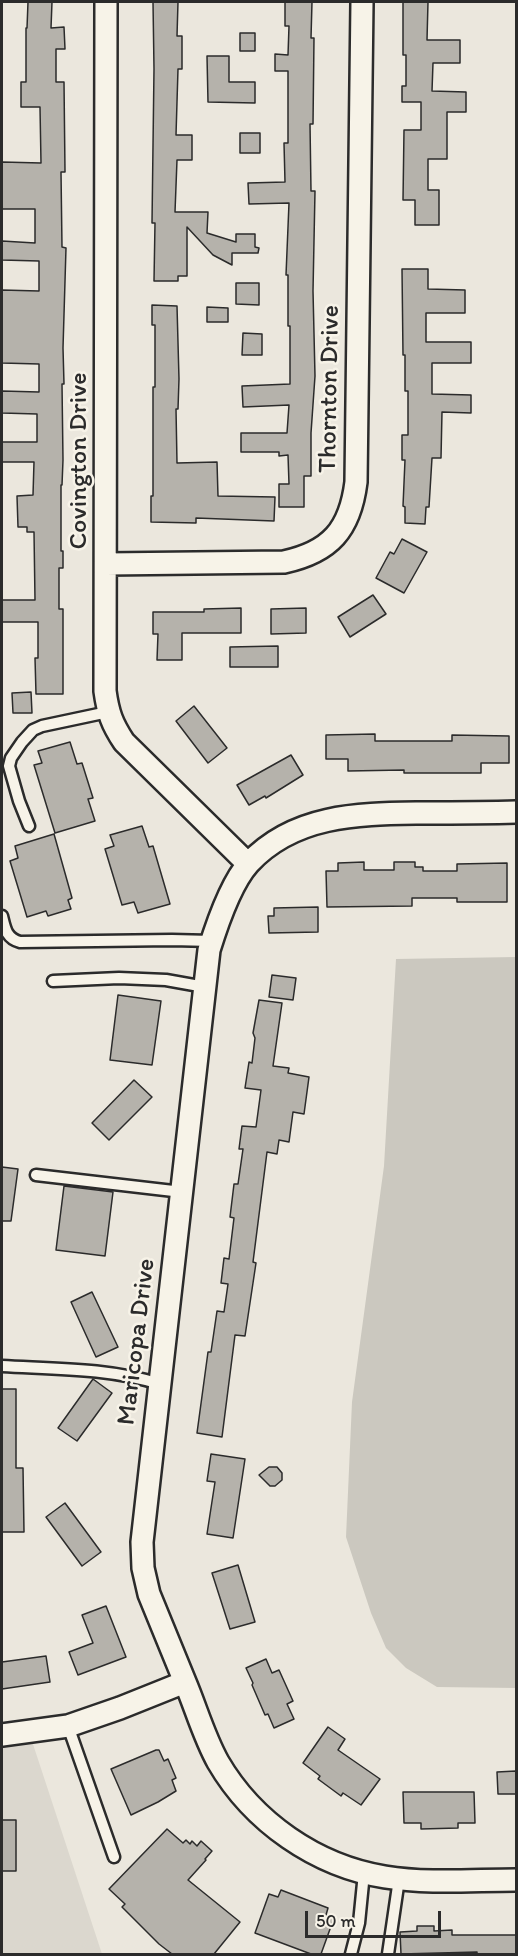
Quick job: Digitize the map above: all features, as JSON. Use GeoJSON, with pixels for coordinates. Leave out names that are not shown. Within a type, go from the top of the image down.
{"type":"FeatureCollection","features":[{"type":"Feature","properties":{"kind":"street","name":"Covington Drive"},"geometry":{"type":"LineString","coordinates":[[106,2],[105,691],[108,712],[124,742],[248,864]]}},
{"type":"Feature","properties":{"kind":"street","name":"Thornton Drive"},"geometry":{"type":"LineString","coordinates":[[106,564],[284,562],[316,551],[333,538],[346,522],[353,502],[356,482],[362,2]]}},
{"type":"Feature","properties":{"kind":"street","name":"Maricopa Drive"},"geometry":{"type":"LineString","coordinates":[[516,812],[368,814],[339,817],[310,825],[282,838],[248,864],[219,918],[212,941],[205,987],[142,1542],[143,1568],[149,1594],[208,1743],[229,1779],[272,1825],[306,1849],[364,1873],[426,1881],[516,1880]]}},
{"type":"Feature","properties":{"kind":"street"},"geometry":{"type":"LineString","coordinates":[[2,1735],[68,1726],[185,1682]]}},
{"type":"Feature","properties":{"kind":"lane"},"geometry":{"type":"LineString","coordinates":[[29,826],[11,776],[9,766],[11,758],[33,730],[50,724],[108,712]]}},
{"type":"Feature","properties":{"kind":"lane"},"geometry":{"type":"LineString","coordinates":[[2,916],[8,935],[20,942],[212,941]]}},
{"type":"Feature","properties":{"kind":"lane"},"geometry":{"type":"LineString","coordinates":[[53,981],[119,978],[166,980],[205,987]]}},
{"type":"Feature","properties":{"kind":"lane"},"geometry":{"type":"LineString","coordinates":[[36,1174],[182,1192]]}},
{"type":"Feature","properties":{"kind":"lane"},"geometry":{"type":"LineString","coordinates":[[2,1366],[120,1374],[160,1384]]}},
{"type":"Feature","properties":{"kind":"lane"},"geometry":{"type":"LineString","coordinates":[[68,1726],[114,1857]]}},
{"type":"Feature","properties":{"kind":"lane"},"geometry":{"type":"LineString","coordinates":[[351,1954],[359,1923],[364,1873]]}},
{"type":"Feature","properties":{"kind":"lane"},"geometry":{"type":"LineString","coordinates":[[388,1954],[399,1879]]}},
{"type":"Feature","properties":{"kind":"shaded area"},"geometry":{"type":"Polygon","coordinates":[[[516,957],[516,1688],[437,1687],[406,1668],[386,1648],[371,1613],[346,1537],[352,1402],[384,1166],[396,959],[516,957]]]}},
{"type":"Feature","properties":{"kind":"shaded area"},"geometry":{"type":"Polygon","coordinates":[[[29,1732],[102,1954],[2,1954],[2,1735],[29,1732]]]}},
{"type":"Feature","properties":{"kind":"building"},"geometry":{"type":"Polygon","coordinates":[[[28,2],[52,2],[51,28],[64,27],[65,49],[56,49],[56,82],[64,82],[65,172],[61,172],[62,247],[66,248],[61,485],[63,568],[59,568],[59,609],[63,609],[63,694],[36,694],[35,658],[38,658],[38,622],[2,622],[2,600],[35,600],[34,532],[27,532],[27,527],[18,527],[17,496],[33,495],[34,462],[2,462],[2,442],[37,442],[37,414],[2,413],[2,391],[39,392],[39,364],[2,363],[2,290],[39,291],[39,261],[2,260],[2,241],[35,243],[35,209],[2,209],[2,162],[41,163],[40,107],[21,107],[21,82],[26,82],[28,2]]]}},
{"type":"Feature","properties":{"kind":"building"},"geometry":{"type":"Polygon","coordinates":[[[153,2],[178,2],[177,36],[182,36],[182,69],[178,69],[176,135],[192,135],[192,160],[177,160],[175,212],[208,212],[207,233],[236,242],[236,234],[255,234],[255,247],[259,248],[258,253],[232,253],[232,265],[213,255],[187,227],[187,276],[178,276],[178,281],[154,281],[153,2]]]}},
{"type":"Feature","properties":{"kind":"building"},"geometry":{"type":"Polygon","coordinates":[[[285,2],[312,2],[311,38],[314,38],[313,124],[310,124],[311,191],[315,191],[313,291],[315,376],[311,476],[304,476],[304,507],[279,507],[279,484],[289,484],[288,455],[279,456],[279,452],[241,452],[241,433],[287,433],[289,405],[243,407],[242,386],[290,384],[290,326],[288,326],[288,275],[286,275],[289,203],[249,204],[248,183],[285,182],[284,143],[288,143],[288,71],[275,71],[275,54],[288,55],[289,26],[285,26],[285,2]]]}},
{"type":"Feature","properties":{"kind":"building"},"geometry":{"type":"Polygon","coordinates":[[[403,2],[428,2],[427,40],[460,40],[460,63],[433,63],[432,91],[466,92],[466,112],[447,112],[447,159],[428,159],[428,190],[439,190],[439,225],[415,225],[415,200],[403,200],[404,130],[421,130],[421,102],[402,102],[402,86],[406,86],[406,55],[403,55],[403,2]]]}},
{"type":"Feature","properties":{"kind":"building"},"geometry":{"type":"Polygon","coordinates":[[[240,33],[255,33],[255,51],[240,51],[240,33]]]}},
{"type":"Feature","properties":{"kind":"building"},"geometry":{"type":"Polygon","coordinates":[[[207,56],[229,56],[229,82],[255,82],[255,103],[208,102],[207,56]]]}},
{"type":"Feature","properties":{"kind":"building"},"geometry":{"type":"Polygon","coordinates":[[[240,133],[260,133],[260,153],[240,153],[240,133]]]}},
{"type":"Feature","properties":{"kind":"building"},"geometry":{"type":"Polygon","coordinates":[[[402,269],[428,269],[428,289],[465,290],[465,313],[426,313],[426,342],[471,342],[471,363],[432,363],[432,394],[471,395],[471,413],[442,412],[441,458],[432,458],[429,507],[426,507],[425,524],[405,523],[405,507],[403,506],[405,460],[402,460],[402,435],[408,435],[408,391],[405,391],[405,355],[403,355],[402,269]]]}},
{"type":"Feature","properties":{"kind":"building"},"geometry":{"type":"Polygon","coordinates":[[[236,283],[259,283],[259,305],[236,304],[236,283]]]}},
{"type":"Feature","properties":{"kind":"building"},"geometry":{"type":"Polygon","coordinates":[[[152,305],[177,306],[179,379],[178,409],[176,409],[177,463],[217,462],[218,496],[275,497],[274,521],[196,518],[196,523],[151,522],[153,387],[155,387],[155,325],[152,325],[152,305]]]}},
{"type":"Feature","properties":{"kind":"building"},"geometry":{"type":"Polygon","coordinates":[[[207,307],[228,308],[228,322],[207,322],[207,307]]]}},
{"type":"Feature","properties":{"kind":"building"},"geometry":{"type":"Polygon","coordinates":[[[243,333],[262,334],[262,355],[242,355],[243,333]]]}},
{"type":"Feature","properties":{"kind":"building"},"geometry":{"type":"Polygon","coordinates":[[[402,539],[427,552],[404,593],[376,578],[390,552],[394,554],[402,539]]]}},
{"type":"Feature","properties":{"kind":"building"},"geometry":{"type":"Polygon","coordinates":[[[373,595],[386,614],[350,637],[338,617],[373,595]]]}},
{"type":"Feature","properties":{"kind":"building"},"geometry":{"type":"Polygon","coordinates":[[[241,608],[241,633],[182,633],[182,660],[157,660],[158,634],[153,634],[153,612],[204,612],[204,609],[241,608]]]}},
{"type":"Feature","properties":{"kind":"building"},"geometry":{"type":"Polygon","coordinates":[[[306,608],[306,633],[271,634],[271,609],[306,608]]]}},
{"type":"Feature","properties":{"kind":"building"},"geometry":{"type":"Polygon","coordinates":[[[278,646],[278,667],[230,667],[230,647],[278,646]]]}},
{"type":"Feature","properties":{"kind":"building"},"geometry":{"type":"Polygon","coordinates":[[[31,692],[32,713],[13,713],[12,693],[31,692]]]}},
{"type":"Feature","properties":{"kind":"building"},"geometry":{"type":"Polygon","coordinates":[[[194,706],[227,748],[208,763],[176,721],[194,706]]]}},
{"type":"Feature","properties":{"kind":"building"},"geometry":{"type":"Polygon","coordinates":[[[375,734],[375,741],[452,741],[452,735],[509,736],[509,763],[481,763],[481,773],[404,773],[404,770],[348,771],[348,759],[326,759],[326,735],[375,734]]]}},
{"type":"Feature","properties":{"kind":"building"},"geometry":{"type":"Polygon","coordinates":[[[70,742],[77,764],[82,763],[93,798],[88,799],[95,821],[55,833],[34,765],[42,763],[38,751],[70,742]]]}},
{"type":"Feature","properties":{"kind":"building"},"geometry":{"type":"Polygon","coordinates":[[[291,755],[303,775],[266,798],[265,796],[249,805],[237,785],[291,755]]]}},
{"type":"Feature","properties":{"kind":"building"},"geometry":{"type":"Polygon","coordinates":[[[142,826],[149,847],[153,846],[170,904],[138,913],[134,902],[122,905],[105,849],[114,846],[110,835],[142,826]]]}},
{"type":"Feature","properties":{"kind":"building"},"geometry":{"type":"Polygon","coordinates":[[[54,834],[72,898],[68,900],[71,909],[48,916],[46,911],[27,917],[10,861],[18,858],[15,846],[54,834]]]}},
{"type":"Feature","properties":{"kind":"building"},"geometry":{"type":"Polygon","coordinates":[[[364,862],[364,870],[394,870],[394,862],[415,862],[415,867],[423,867],[423,871],[457,871],[457,864],[507,863],[507,902],[457,902],[457,898],[412,898],[412,906],[327,907],[326,871],[338,871],[338,863],[364,862]]]}},
{"type":"Feature","properties":{"kind":"building"},"geometry":{"type":"Polygon","coordinates":[[[318,907],[318,932],[269,933],[268,916],[274,916],[274,908],[318,907]]]}},
{"type":"Feature","properties":{"kind":"building"},"geometry":{"type":"Polygon","coordinates":[[[272,975],[296,978],[293,1000],[269,997],[272,975]]]}},
{"type":"Feature","properties":{"kind":"building"},"geometry":{"type":"Polygon","coordinates":[[[118,995],[161,1001],[152,1065],[110,1060],[118,995]]]}},
{"type":"Feature","properties":{"kind":"building"},"geometry":{"type":"Polygon","coordinates":[[[259,1000],[282,1003],[273,1066],[289,1068],[288,1073],[309,1077],[304,1114],[293,1112],[289,1142],[279,1140],[277,1154],[267,1152],[253,1262],[256,1263],[245,1336],[235,1335],[222,1437],[197,1433],[208,1352],[211,1352],[217,1311],[224,1312],[228,1284],[221,1283],[224,1258],[229,1259],[234,1218],[230,1217],[234,1184],[238,1184],[243,1149],[239,1149],[242,1126],[256,1127],[261,1090],[245,1088],[249,1062],[252,1063],[255,1038],[253,1033],[259,1000]]]}},
{"type":"Feature","properties":{"kind":"building"},"geometry":{"type":"Polygon","coordinates":[[[134,1080],[152,1097],[109,1140],[92,1123],[134,1080]]]}},
{"type":"Feature","properties":{"kind":"building"},"geometry":{"type":"Polygon","coordinates":[[[2,1167],[18,1169],[11,1221],[2,1221],[2,1167]]]}},
{"type":"Feature","properties":{"kind":"building"},"geometry":{"type":"Polygon","coordinates":[[[64,1186],[113,1192],[105,1256],[56,1250],[64,1186]]]}},
{"type":"Feature","properties":{"kind":"building"},"geometry":{"type":"Polygon","coordinates":[[[92,1292],[118,1347],[96,1357],[71,1302],[92,1292]]]}},
{"type":"Feature","properties":{"kind":"building"},"geometry":{"type":"Polygon","coordinates":[[[93,1379],[112,1393],[77,1441],[58,1428],[93,1379]]]}},
{"type":"Feature","properties":{"kind":"building"},"geometry":{"type":"Polygon","coordinates":[[[2,1389],[16,1389],[16,1468],[23,1468],[24,1532],[2,1532],[2,1389]]]}},
{"type":"Feature","properties":{"kind":"building"},"geometry":{"type":"Polygon","coordinates":[[[211,1454],[245,1459],[233,1538],[207,1534],[215,1482],[207,1481],[211,1454]]]}},
{"type":"Feature","properties":{"kind":"building"},"geometry":{"type":"Polygon","coordinates":[[[269,1467],[277,1467],[282,1473],[282,1480],[275,1486],[270,1486],[259,1475],[269,1467]]]}},
{"type":"Feature","properties":{"kind":"building"},"geometry":{"type":"Polygon","coordinates":[[[65,1503],[101,1552],[82,1566],[46,1517],[65,1503]]]}},
{"type":"Feature","properties":{"kind":"building"},"geometry":{"type":"Polygon","coordinates":[[[238,1565],[255,1622],[230,1629],[212,1573],[238,1565]]]}},
{"type":"Feature","properties":{"kind":"building"},"geometry":{"type":"Polygon","coordinates":[[[106,1606],[126,1657],[78,1675],[69,1652],[93,1643],[82,1615],[106,1606]]]}},
{"type":"Feature","properties":{"kind":"building"},"geometry":{"type":"Polygon","coordinates":[[[46,1656],[50,1682],[2,1689],[2,1662],[46,1656]]]}},
{"type":"Feature","properties":{"kind":"building"},"geometry":{"type":"Polygon","coordinates":[[[266,1659],[272,1673],[279,1670],[293,1701],[287,1704],[294,1719],[274,1728],[268,1714],[265,1715],[246,1668],[266,1659]]]}},
{"type":"Feature","properties":{"kind":"building"},"geometry":{"type":"Polygon","coordinates":[[[328,1727],[345,1739],[338,1750],[380,1779],[361,1805],[343,1793],[341,1796],[318,1779],[320,1776],[303,1763],[328,1727]]]}},
{"type":"Feature","properties":{"kind":"building"},"geometry":{"type":"Polygon","coordinates":[[[159,1750],[164,1761],[168,1759],[176,1778],[172,1780],[176,1791],[131,1815],[111,1769],[159,1750]]]}},
{"type":"Feature","properties":{"kind":"building"},"geometry":{"type":"Polygon","coordinates":[[[516,1771],[516,1794],[498,1794],[497,1772],[516,1771]]]}},
{"type":"Feature","properties":{"kind":"building"},"geometry":{"type":"Polygon","coordinates":[[[403,1792],[474,1792],[475,1823],[458,1823],[458,1828],[421,1829],[421,1823],[404,1823],[403,1792]]]}},
{"type":"Feature","properties":{"kind":"building"},"geometry":{"type":"Polygon","coordinates":[[[2,1820],[16,1820],[16,1871],[2,1871],[2,1820]]]}},
{"type":"Feature","properties":{"kind":"building"},"geometry":{"type":"Polygon","coordinates":[[[167,1829],[183,1843],[186,1840],[190,1844],[192,1841],[197,1846],[201,1841],[212,1851],[188,1880],[240,1922],[214,1954],[172,1954],[122,1907],[125,1904],[109,1889],[167,1829]]]}},
{"type":"Feature","properties":{"kind":"building"},"geometry":{"type":"Polygon","coordinates":[[[281,1890],[328,1908],[326,1915],[334,1918],[321,1954],[311,1954],[255,1933],[269,1894],[278,1897],[281,1890]]]}},
{"type":"Feature","properties":{"kind":"building"},"geometry":{"type":"Polygon","coordinates":[[[417,1926],[434,1926],[434,1931],[452,1930],[452,1935],[516,1935],[516,1954],[477,1954],[477,1952],[401,1954],[400,1932],[417,1931],[417,1926]]]}}]}
